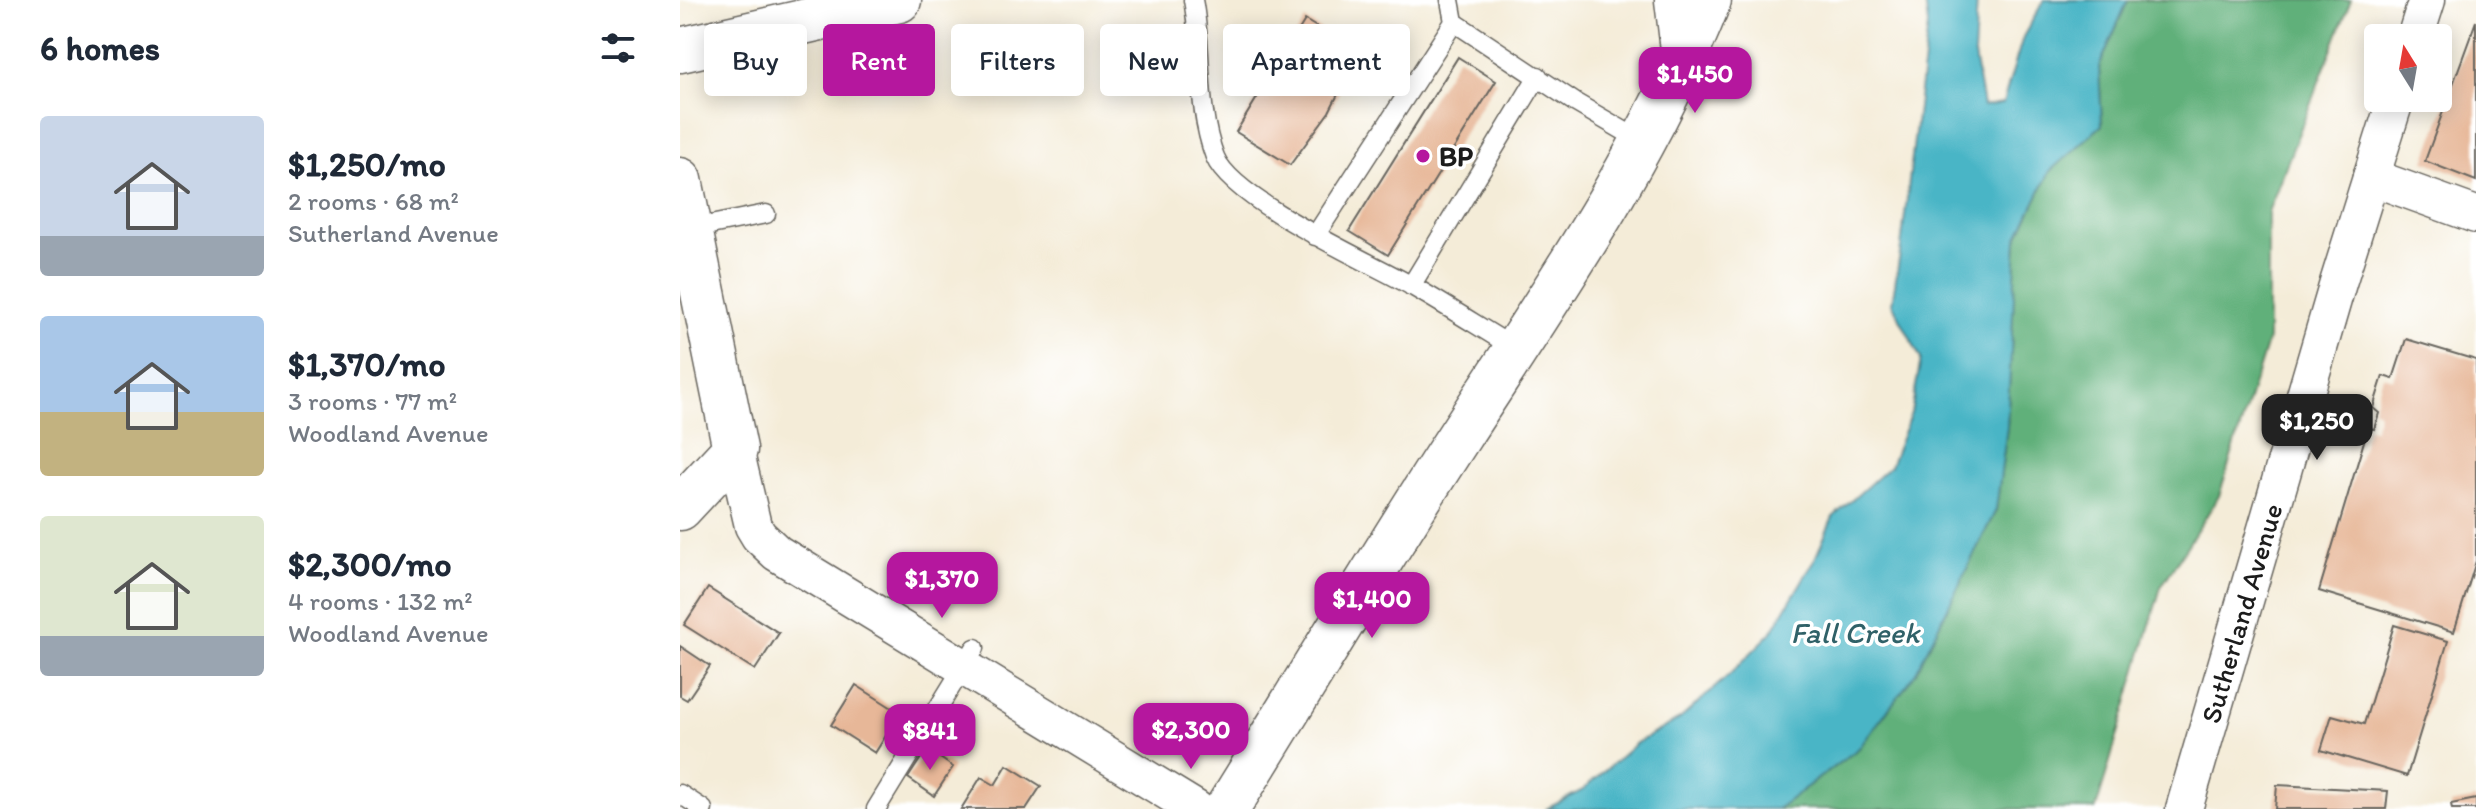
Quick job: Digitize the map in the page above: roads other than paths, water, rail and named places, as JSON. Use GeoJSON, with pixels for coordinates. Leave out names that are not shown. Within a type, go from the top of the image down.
{"type":"FeatureCollection","features":[{"type":"Feature","properties":{"kind":"main road"},"geometry":{"type":"LineString","coordinates":[[680,50],[899,0]]}},
{"type":"Feature","properties":{"kind":"main road"},"geometry":{"type":"LineString","coordinates":[[1677,0],[1684,58]]}},
{"type":"Feature","properties":{"kind":"main road"},"geometry":{"type":"LineString","coordinates":[[1227,809],[1434,475],[1562,280],[1643,142],[1709,0]]}},
{"type":"Feature","properties":{"kind":"main road"},"geometry":{"type":"LineString","coordinates":[[680,180],[735,449],[680,508]]}},
{"type":"Feature","properties":{"kind":"street"},"geometry":{"type":"LineString","coordinates":[[2419,24],[2427,0]]}},
{"type":"Feature","properties":{"kind":"street","name":"Sutherland Avenue"},"geometry":{"type":"LineString","coordinates":[[2184,809],[2392,112]]}},
{"type":"Feature","properties":{"kind":"street"},"geometry":{"type":"LineString","coordinates":[[2371,177],[2476,215]]}},
{"type":"Feature","properties":{"kind":"street"},"geometry":{"type":"LineString","coordinates":[[735,449],[748,512],[755,530],[777,553],[970,658],[1196,809]]}},
{"type":"Feature","properties":{"kind":"lane"},"geometry":{"type":"LineString","coordinates":[[1193,0],[1198,25],[1204,113],[1216,158],[1226,176],[1315,236],[1411,286],[1516,349]]}},
{"type":"Feature","properties":{"kind":"lane"},"geometry":{"type":"LineString","coordinates":[[1315,236],[1454,22],[1450,0]]}},
{"type":"Feature","properties":{"kind":"lane"},"geometry":{"type":"LineString","coordinates":[[1454,22],[1576,103],[1643,142]]}},
{"type":"Feature","properties":{"kind":"lane"},"geometry":{"type":"LineString","coordinates":[[1411,286],[1538,76]]}},
{"type":"Feature","properties":{"kind":"lane"},"geometry":{"type":"LineString","coordinates":[[690,229],[766,214]]}},
{"type":"Feature","properties":{"kind":"lane"},"geometry":{"type":"LineString","coordinates":[[876,809],[970,658]]}},
{"type":"Feature","properties":{"kind":"lane"},"geometry":{"type":"LineString","coordinates":[[680,794],[703,809]]}},
{"type":"Feature","properties":{"kind":"water","name":"Fall Creek"},"geometry":{"type":"Polygon","coordinates":[[[1925,0],[1977,0],[1974,55],[1983,106],[2003,103],[2023,37],[2044,0],[2128,0],[2099,67],[2102,125],[2050,171],[2017,239],[2007,427],[1996,510],[1915,674],[1859,748],[1777,809],[1546,809],[1583,790],[1636,743],[1680,719],[1730,674],[1771,633],[1814,561],[1833,517],[1890,466],[1911,413],[1921,359],[1892,303],[1928,25],[1925,0]]]}},
{"type":"Feature","properties":{"kind":"place","name":"BP"},"geometry":{"type":"Point","coordinates":[1423,156]}}]}
